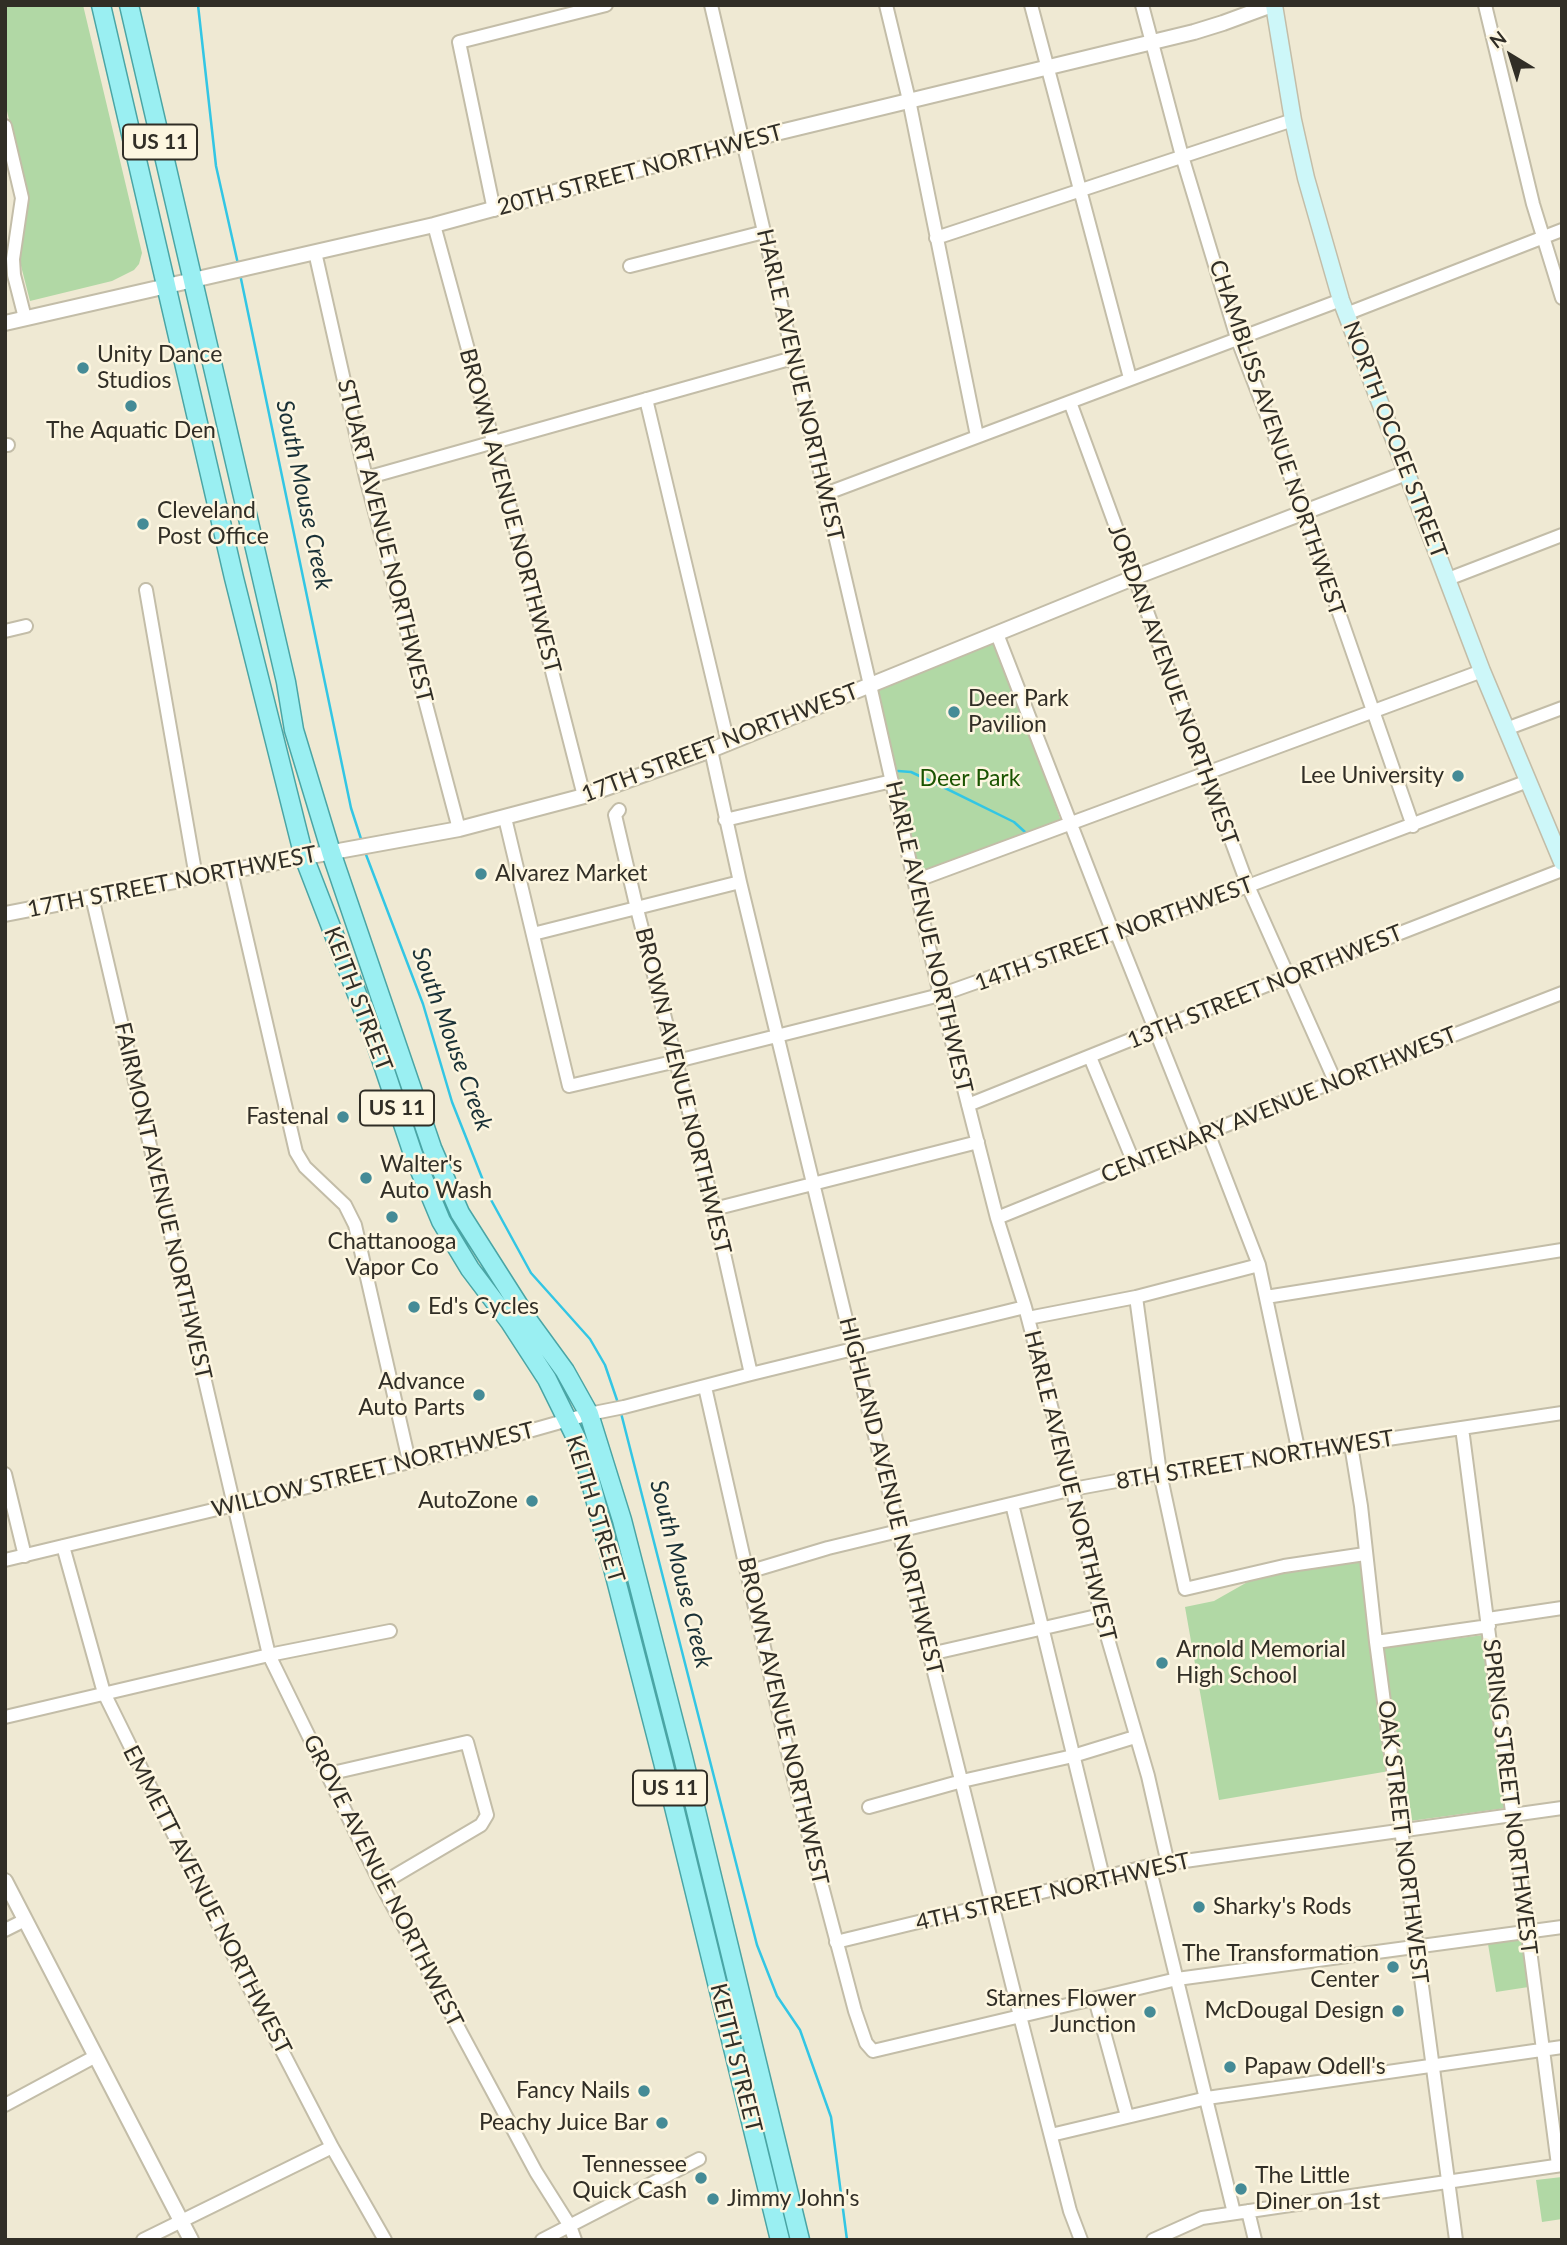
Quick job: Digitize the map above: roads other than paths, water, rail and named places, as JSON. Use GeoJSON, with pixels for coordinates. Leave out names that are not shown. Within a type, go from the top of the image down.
{"type":"FeatureCollection","features":[{"type":"Feature","properties":{"kind":"main road","name":"KEITH STREET"},"geometry":{"type":"LineString","coordinates":[[101,5],[234,579],[304,857],[374,1038],[413,1154],[441,1221],[470,1269],[510,1322],[547,1380],[583,1452],[663,1762],[755,2098],[800,2240]]}},
{"type":"Feature","properties":{"kind":"main road","name":"KEITH STREET"},"geometry":{"type":"LineString","coordinates":[[129,5],[294,726],[339,850],[432,1148],[460,1213],[516,1302],[565,1371],[589,1414],[622,1520],[683,1757],[755,2098],[780,2240]]}},
{"type":"Feature","properties":{"kind":"main road","name":"NORTH OCOEE STREET"},"geometry":{"type":"LineString","coordinates":[[1273,5],[1293,120],[1318,227],[1343,307],[1482,671],[1562,862]]}},
{"type":"Feature","properties":{"kind":"main road"},"geometry":{"type":"LineString","coordinates":[[204,449],[218,433],[220,402]]}},
{"type":"Feature","properties":{"kind":"main road"},"geometry":{"type":"LineString","coordinates":[[279,763],[294,726]]}},
{"type":"Feature","properties":{"kind":"main road"},"geometry":{"type":"LineString","coordinates":[[663,1762],[683,1757]]}},
{"type":"Feature","properties":{"kind":"street"},"geometry":{"type":"LineString","coordinates":[[494,209],[459,42],[607,5]]}},
{"type":"Feature","properties":{"kind":"street","name":"HARLE AVENUE NORTHWEST"},"geometry":{"type":"LineString","coordinates":[[710,5],[940,995],[1073,1489],[1101,1615],[1148,1776],[1168,1864]]}},
{"type":"Feature","properties":{"kind":"street"},"geometry":{"type":"LineString","coordinates":[[886,5],[909,100],[977,436]]}},
{"type":"Feature","properties":{"kind":"street"},"geometry":{"type":"LineString","coordinates":[[1031,5],[1130,378]]}},
{"type":"Feature","properties":{"kind":"street","name":"CHAMBLISS AVENUE NORTHWEST"},"geometry":{"type":"LineString","coordinates":[[1142,5],[1182,156],[1237,338],[1304,512],[1413,826]]}},
{"type":"Feature","properties":{"kind":"street","name":"20TH STREET NORTHWEST"},"geometry":{"type":"LineString","coordinates":[[5,323],[434,225],[743,141],[1223,23],[1273,5]]}},
{"type":"Feature","properties":{"kind":"street"},"geometry":{"type":"LineString","coordinates":[[1485,5],[1527,181],[1562,298]]}},
{"type":"Feature","properties":{"kind":"street"},"geometry":{"type":"LineString","coordinates":[[936,238],[1293,120]]}},
{"type":"Feature","properties":{"kind":"street"},"geometry":{"type":"LineString","coordinates":[[5,127],[22,198],[13,259],[14,275],[25,318]]}},
{"type":"Feature","properties":{"kind":"street","name":"BROWN AVENUE NORTHWEST"},"geometry":{"type":"LineString","coordinates":[[434,225],[494,442],[584,796]]}},
{"type":"Feature","properties":{"kind":"street"},"geometry":{"type":"LineString","coordinates":[[825,494],[1237,338],[1343,307],[1562,230]]}},
{"type":"Feature","properties":{"kind":"street"},"geometry":{"type":"LineString","coordinates":[[630,266],[764,232]]}},
{"type":"Feature","properties":{"kind":"street","name":"STUART AVENUE NORTHWEST"},"geometry":{"type":"LineString","coordinates":[[315,252],[366,478],[459,829]]}},
{"type":"Feature","properties":{"kind":"street"},"geometry":{"type":"LineString","coordinates":[[366,478],[793,358]]}},
{"type":"Feature","properties":{"kind":"street"},"geometry":{"type":"LineString","coordinates":[[646,399],[728,743]]}},
{"type":"Feature","properties":{"kind":"street","name":"JORDAN AVENUE NORTHWEST"},"geometry":{"type":"LineString","coordinates":[[1070,402],[1248,886],[1335,1081]]}},
{"type":"Feature","properties":{"kind":"street","name":"17TH STREET NORTHWEST"},"geometry":{"type":"LineString","coordinates":[[5,914],[459,829],[584,796],[711,750],[1133,578],[1406,473]]}},
{"type":"Feature","properties":{"kind":"street"},"geometry":{"type":"LineString","coordinates":[[1448,579],[1562,535]]}},
{"type":"Feature","properties":{"kind":"street"},"geometry":{"type":"LineString","coordinates":[[234,579],[260,572]]}},
{"type":"Feature","properties":{"kind":"street"},"geometry":{"type":"LineString","coordinates":[[146,590],[196,877]]}},
{"type":"Feature","properties":{"kind":"street"},"geometry":{"type":"LineString","coordinates":[[5,631],[26,626]]}},
{"type":"Feature","properties":{"kind":"street"},"geometry":{"type":"LineString","coordinates":[[997,634],[1110,925],[1117,934],[1155,1031],[1259,1265],[1299,1453]]}},
{"type":"Feature","properties":{"kind":"street"},"geometry":{"type":"LineString","coordinates":[[915,881],[1482,671]]}},
{"type":"Feature","properties":{"kind":"street"},"geometry":{"type":"LineString","coordinates":[[1506,730],[1562,708]]}},
{"type":"Feature","properties":{"kind":"street","name":"HIGHLAND AVENUE NORTHWEST"},"geometry":{"type":"LineString","coordinates":[[711,750],[725,820],[813,1184],[991,1904],[1070,2211],[1081,2240]]}},
{"type":"Feature","properties":{"kind":"street"},"geometry":{"type":"LineString","coordinates":[[725,820],[892,781]]}},
{"type":"Feature","properties":{"kind":"street","name":"14TH STREET NORTHWEST"},"geometry":{"type":"LineString","coordinates":[[533,934],[569,1086],[940,995],[1117,934],[1528,781]]}},
{"type":"Feature","properties":{"kind":"street","name":"BROWN AVENUE NORTHWEST"},"geometry":{"type":"LineString","coordinates":[[619,810],[615,816],[714,1209],[751,1374]]}},
{"type":"Feature","properties":{"kind":"street"},"geometry":{"type":"LineString","coordinates":[[505,818],[533,934],[740,882]]}},
{"type":"Feature","properties":{"kind":"street","name":"13TH STREET NORTHWEST"},"geometry":{"type":"LineString","coordinates":[[968,1105],[1562,870]]}},
{"type":"Feature","properties":{"kind":"street"},"geometry":{"type":"LineString","coordinates":[[232,871],[296,1152],[305,1167],[345,1205],[355,1225],[409,1461]]}},
{"type":"Feature","properties":{"kind":"street","name":"FAIRMONT AVENUE NORTHWEST"},"geometry":{"type":"LineString","coordinates":[[92,897],[234,1505]]}},
{"type":"Feature","properties":{"kind":"street","name":"CENTENARY AVENUE NORTHWEST"},"geometry":{"type":"LineString","coordinates":[[998,1218],[1335,1081],[1562,993]]}},
{"type":"Feature","properties":{"kind":"street"},"geometry":{"type":"LineString","coordinates":[[1090,1057],[1134,1163]]}},
{"type":"Feature","properties":{"kind":"street"},"geometry":{"type":"LineString","coordinates":[[714,1209],[978,1142]]}},
{"type":"Feature","properties":{"kind":"street"},"geometry":{"type":"LineString","coordinates":[[413,1154],[432,1148]]}},
{"type":"Feature","properties":{"kind":"street"},"geometry":{"type":"LineString","coordinates":[[1266,1297],[1562,1250]]}},
{"type":"Feature","properties":{"kind":"street","name":"WILLOW STREET NORTHWEST"},"geometry":{"type":"LineString","coordinates":[[5,1560],[234,1505],[853,1348],[1026,1313],[1136,1297],[1259,1265]]}},
{"type":"Feature","properties":{"kind":"street"},"geometry":{"type":"LineString","coordinates":[[1136,1297],[1160,1473],[1185,1589],[1284,1566],[1365,1554]]}},
{"type":"Feature","properties":{"kind":"street","name":"BROWN AVENUE NORTHWEST"},"geometry":{"type":"LineString","coordinates":[[705,1387],[795,1784],[836,1942],[866,2043],[873,2051],[1020,2016]]}},
{"type":"Feature","properties":{"kind":"street","name":"8TH STREET NORTHWEST"},"geometry":{"type":"LineString","coordinates":[[748,1572],[828,1549],[1073,1489],[1160,1473],[1562,1413]]}},
{"type":"Feature","properties":{"kind":"street","name":"SPRING STREET NORTHWEST"},"geometry":{"type":"LineString","coordinates":[[1462,1428],[1542,2049],[1560,2165]]}},
{"type":"Feature","properties":{"kind":"street","name":"OAK STREET NORTHWEST"},"geometry":{"type":"LineString","coordinates":[[1351,1445],[1457,2240]]}},
{"type":"Feature","properties":{"kind":"street"},"geometry":{"type":"LineString","coordinates":[[5,1474],[26,1556]]}},
{"type":"Feature","properties":{"kind":"street"},"geometry":{"type":"LineString","coordinates":[[1012,1504],[1102,1877]]}},
{"type":"Feature","properties":{"kind":"street","name":"GROVE AVENUE NORTHWEST"},"geometry":{"type":"LineString","coordinates":[[234,1505],[268,1655],[381,1884],[575,2240]]}},
{"type":"Feature","properties":{"kind":"street","name":"EMMETT AVENUE NORTHWEST"},"geometry":{"type":"LineString","coordinates":[[63,1546],[104,1693],[250,1989],[332,2147],[385,2240]]}},
{"type":"Feature","properties":{"kind":"street"},"geometry":{"type":"LineString","coordinates":[[1376,1642],[1562,1608]]}},
{"type":"Feature","properties":{"kind":"street"},"geometry":{"type":"LineString","coordinates":[[930,1654],[1101,1615]]}},
{"type":"Feature","properties":{"kind":"street"},"geometry":{"type":"LineString","coordinates":[[5,1717],[268,1655],[390,1632]]}},
{"type":"Feature","properties":{"kind":"street"},"geometry":{"type":"LineString","coordinates":[[869,1807],[962,1781],[1073,1756],[1135,1737]]}},
{"type":"Feature","properties":{"kind":"street"},"geometry":{"type":"LineString","coordinates":[[328,1774],[467,1742],[487,1815],[481,1825],[381,1884]]}},
{"type":"Feature","properties":{"kind":"street","name":"4TH STREET NORTHWEST"},"geometry":{"type":"LineString","coordinates":[[836,1942],[1149,1866],[1562,1808]]}},
{"type":"Feature","properties":{"kind":"street"},"geometry":{"type":"LineString","coordinates":[[1149,1866],[1234,2213]]}},
{"type":"Feature","properties":{"kind":"street"},"geometry":{"type":"LineString","coordinates":[[5,1881],[191,2240]]}},
{"type":"Feature","properties":{"kind":"street"},"geometry":{"type":"LineString","coordinates":[[5,1930],[25,1920]]}},
{"type":"Feature","properties":{"kind":"street"},"geometry":{"type":"LineString","coordinates":[[1020,2016],[1177,1979],[1562,1927]]}},
{"type":"Feature","properties":{"kind":"street"},"geometry":{"type":"LineString","coordinates":[[1095,1999],[1127,2116]]}},
{"type":"Feature","properties":{"kind":"street"},"geometry":{"type":"LineString","coordinates":[[1051,2135],[1207,2098],[1562,2046]]}},
{"type":"Feature","properties":{"kind":"street"},"geometry":{"type":"LineString","coordinates":[[5,2105],[96,2056]]}},
{"type":"Feature","properties":{"kind":"street"},"geometry":{"type":"LineString","coordinates":[[143,2240],[332,2147]]}},
{"type":"Feature","properties":{"kind":"street"},"geometry":{"type":"LineString","coordinates":[[542,2240],[699,2159]]}},
{"type":"Feature","properties":{"kind":"street"},"geometry":{"type":"LineString","coordinates":[[1153,2240],[1202,2218],[1560,2165]]}},
{"type":"Feature","properties":{"kind":"street"},"geometry":{"type":"LineString","coordinates":[[1248,2211],[1255,2240]]}},
{"type":"Feature","properties":{"kind":"waterway","name":"South Mouse Creek"},"geometry":{"type":"LineString","coordinates":[[198,5],[216,166],[238,264]]}},
{"type":"Feature","properties":{"kind":"waterway","name":"South Mouse Creek"},"geometry":{"type":"LineString","coordinates":[[240,274],[351,808],[362,842]]}},
{"type":"Feature","properties":{"kind":"waterway"},"geometry":{"type":"LineString","coordinates":[[898,771],[911,772],[943,787],[1014,822],[1025,832]]}},
{"type":"Feature","properties":{"kind":"waterway","name":"South Mouse Creek"},"geometry":{"type":"LineString","coordinates":[[365,852],[423,1004],[452,1102],[490,1198],[531,1273],[590,1339],[605,1365],[618,1403]]}},
{"type":"Feature","properties":{"kind":"waterway","name":"South Mouse Creek"},"geometry":{"type":"LineString","coordinates":[[621,1413],[757,1945],[777,1996],[800,2030],[831,2117],[847,2240]]}},
{"type":"Feature","properties":{"kind":"place","name":"Unity Dance Studios"},"geometry":{"type":"Point","coordinates":[83,368]}},
{"type":"Feature","properties":{"kind":"place","name":"The Aquatic Den"},"geometry":{"type":"Point","coordinates":[131,406]}},
{"type":"Feature","properties":{"kind":"place","name":"Cleveland Post Office"},"geometry":{"type":"Point","coordinates":[143,524]}},
{"type":"Feature","properties":{"kind":"place","name":"Deer Park Pavilion"},"geometry":{"type":"Point","coordinates":[954,712]}},
{"type":"Feature","properties":{"kind":"place","name":"Lee University"},"geometry":{"type":"Point","coordinates":[1458,776]}},
{"type":"Feature","properties":{"kind":"place","name":"Alvarez Market"},"geometry":{"type":"Point","coordinates":[481,874]}},
{"type":"Feature","properties":{"kind":"place","name":"Fastenal"},"geometry":{"type":"Point","coordinates":[343,1117]}},
{"type":"Feature","properties":{"kind":"place","name":"Walter's Auto Wash"},"geometry":{"type":"Point","coordinates":[366,1178]}},
{"type":"Feature","properties":{"kind":"place","name":"Chattanooga Vapor Co"},"geometry":{"type":"Point","coordinates":[392,1217]}},
{"type":"Feature","properties":{"kind":"place","name":"Ed's Cycles"},"geometry":{"type":"Point","coordinates":[414,1307]}},
{"type":"Feature","properties":{"kind":"place","name":"Advance Auto Parts"},"geometry":{"type":"Point","coordinates":[479,1395]}},
{"type":"Feature","properties":{"kind":"place","name":"AutoZone"},"geometry":{"type":"Point","coordinates":[532,1501]}},
{"type":"Feature","properties":{"kind":"place","name":"Arnold Memorial High School"},"geometry":{"type":"Point","coordinates":[1162,1663]}},
{"type":"Feature","properties":{"kind":"place","name":"Sharky's Rods"},"geometry":{"type":"Point","coordinates":[1199,1907]}},
{"type":"Feature","properties":{"kind":"place","name":"The Transformation Center"},"geometry":{"type":"Point","coordinates":[1393,1967]}},
{"type":"Feature","properties":{"kind":"place","name":"McDougal Design"},"geometry":{"type":"Point","coordinates":[1398,2011]}},
{"type":"Feature","properties":{"kind":"place","name":"Starnes Flower Junction"},"geometry":{"type":"Point","coordinates":[1150,2012]}},
{"type":"Feature","properties":{"kind":"place","name":"Papaw Odell's"},"geometry":{"type":"Point","coordinates":[1230,2067]}},
{"type":"Feature","properties":{"kind":"place","name":"Fancy Nails"},"geometry":{"type":"Point","coordinates":[644,2091]}},
{"type":"Feature","properties":{"kind":"place","name":"Peachy Juice Bar"},"geometry":{"type":"Point","coordinates":[662,2123]}},
{"type":"Feature","properties":{"kind":"place","name":"Tennessee Quick Cash"},"geometry":{"type":"Point","coordinates":[701,2178]}},
{"type":"Feature","properties":{"kind":"place","name":"The Little Diner on 1st"},"geometry":{"type":"Point","coordinates":[1241,2189]}},
{"type":"Feature","properties":{"kind":"place","name":"Jimmy John's"},"geometry":{"type":"Point","coordinates":[713,2199]}},
{"type":"Feature","properties":{"kind":"park label","name":"Deer Park"},"geometry":{"type":"Point","coordinates":[970,779]}}]}
